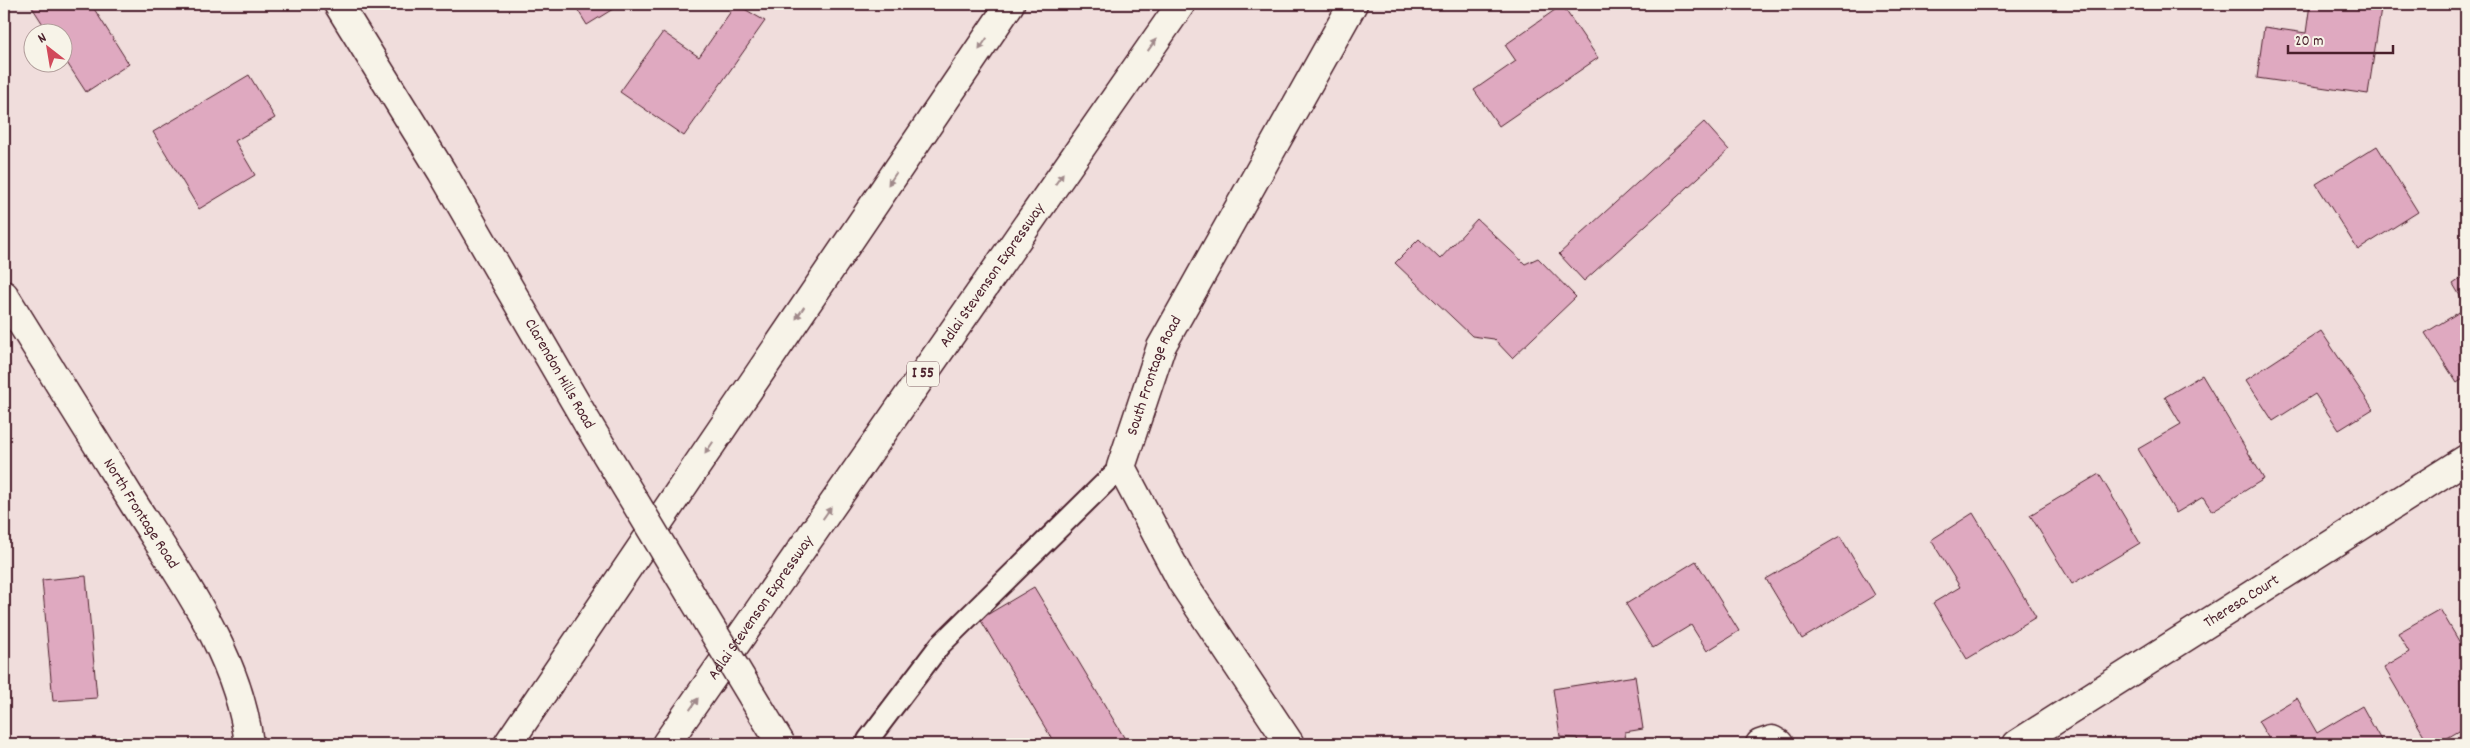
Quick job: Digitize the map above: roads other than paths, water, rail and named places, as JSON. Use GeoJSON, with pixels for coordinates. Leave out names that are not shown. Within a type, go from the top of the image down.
{"type":"FeatureCollection","features":[{"type":"Feature","properties":{"kind":"main road","name":"Clarendon Hills Road"},"geometry":{"type":"LineString","coordinates":[[338,4],[442,172],[588,424],[781,744]]}},
{"type":"Feature","properties":{"kind":"main road"},"geometry":{"type":"LineString","coordinates":[[508,744],[1010,4]]}},
{"type":"Feature","properties":{"kind":"main road","name":"Adlai Stevenson Expressway"},"geometry":{"type":"LineString","coordinates":[[666,744],[1181,4]]}},
{"type":"Feature","properties":{"kind":"main road","name":"South Frontage Road"},"geometry":{"type":"LineString","coordinates":[[1121,467],[1161,347],[1353,4]]}},
{"type":"Feature","properties":{"kind":"main road","name":"North Frontage Road"},"geometry":{"type":"LineString","coordinates":[[4,295],[189,591],[213,635],[234,682],[247,729],[249,744]]}},
{"type":"Feature","properties":{"kind":"main road","name":"Theresa Court"},"geometry":{"type":"LineString","coordinates":[[2016,744],[2466,459]]}},
{"type":"Feature","properties":{"kind":"main road"},"geometry":{"type":"LineString","coordinates":[[1121,467],[1182,582],[1290,744]]}},
{"type":"Feature","properties":{"kind":"main road"},"geometry":{"type":"LineString","coordinates":[[1760,744],[1772,740],[1779,744]]}},
{"type":"Feature","properties":{"kind":"lane"},"geometry":{"type":"LineString","coordinates":[[868,740],[940,645],[1121,467]]}}]}
